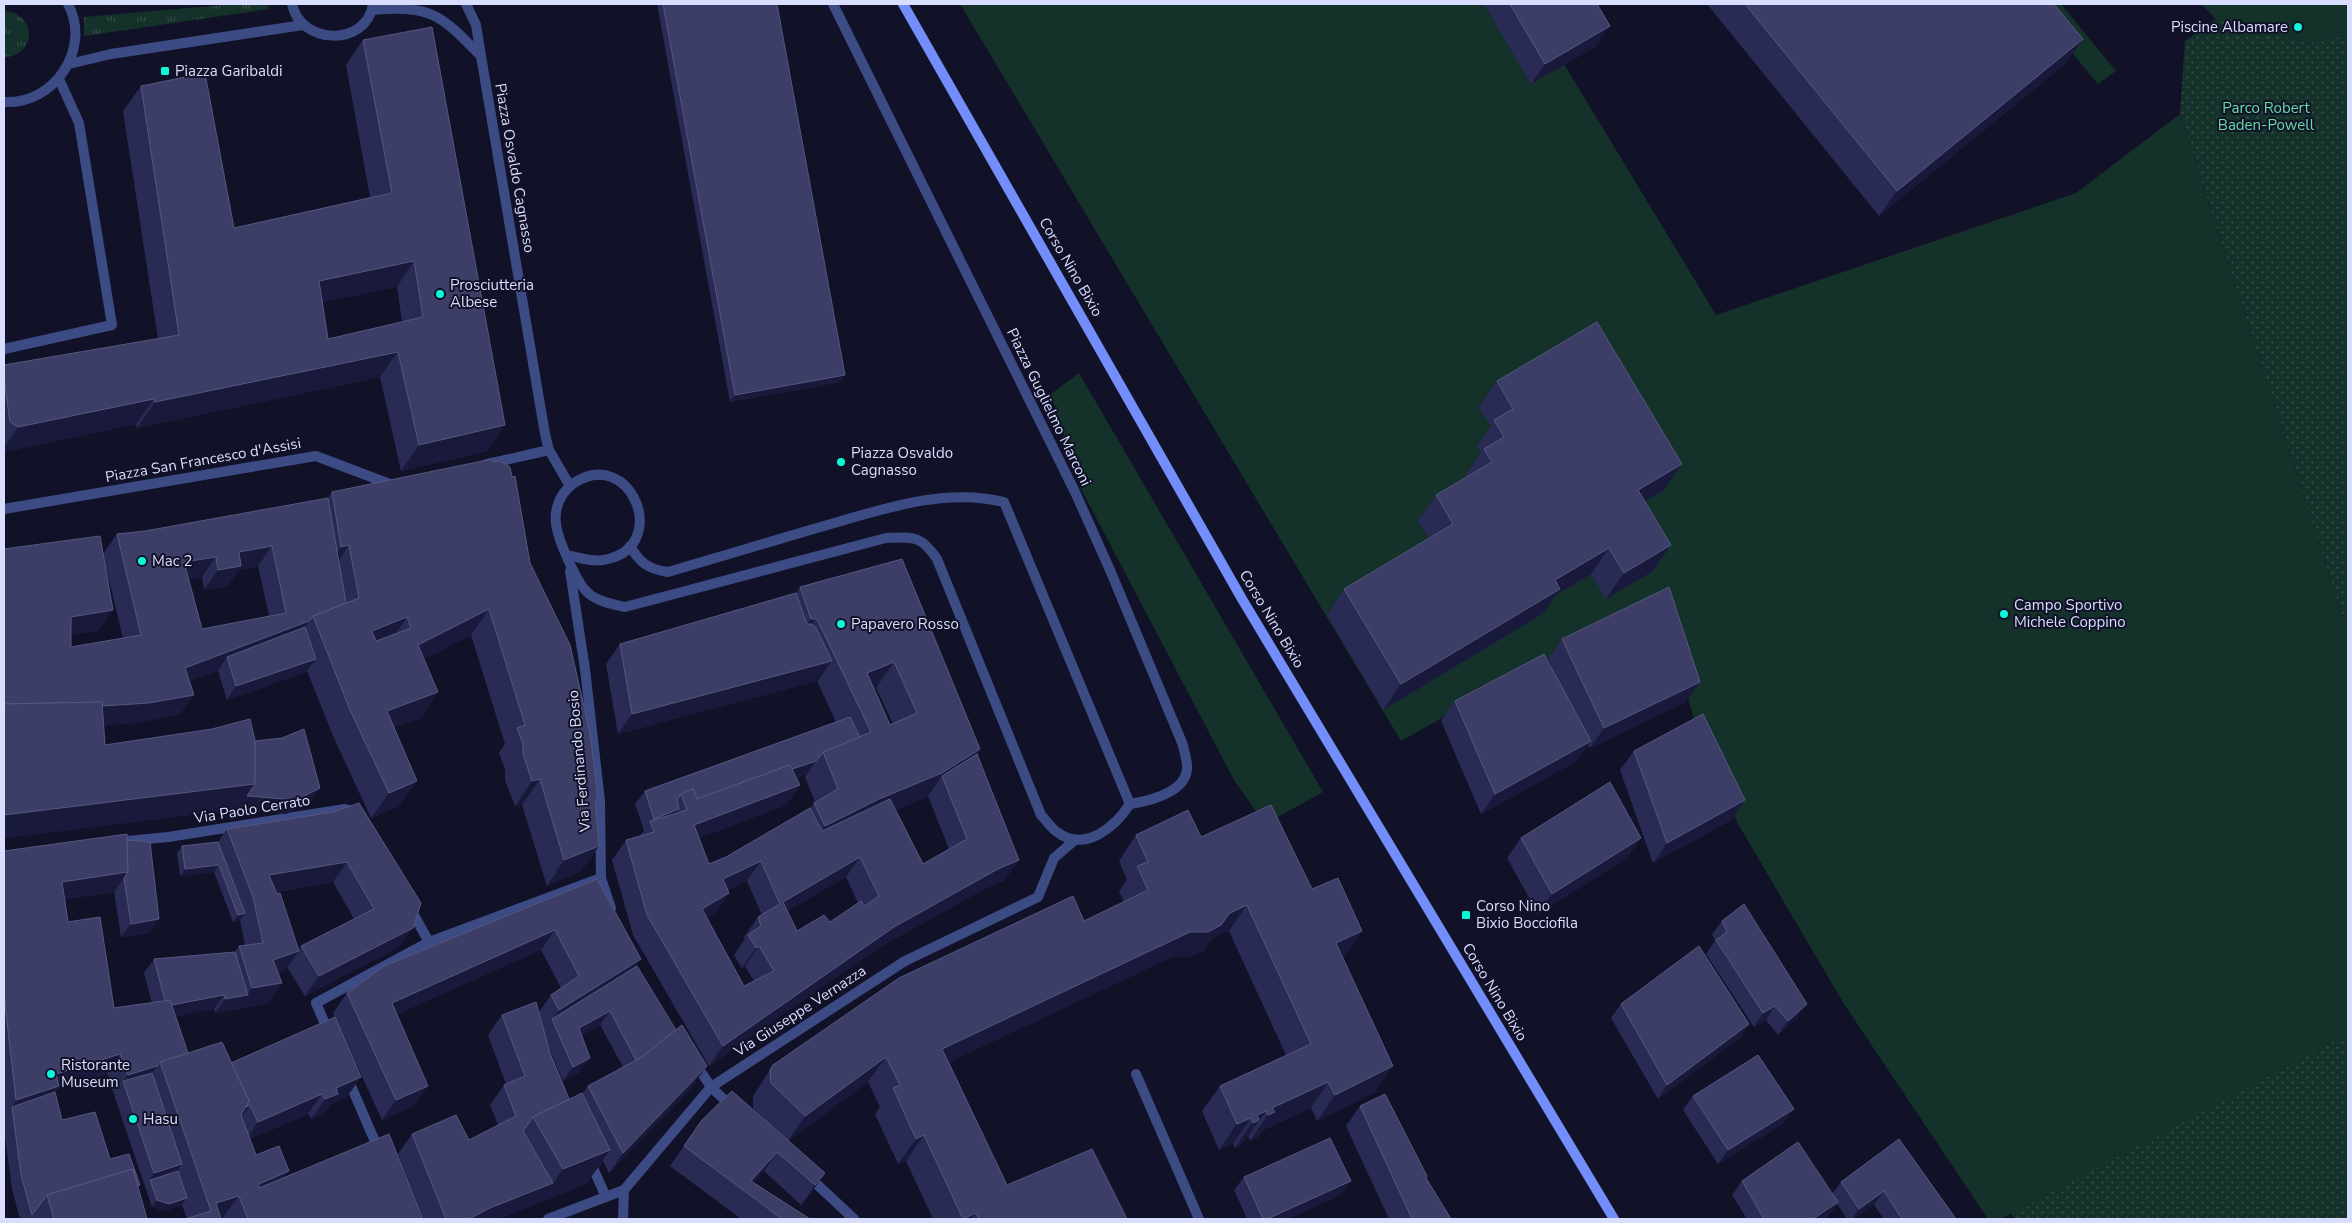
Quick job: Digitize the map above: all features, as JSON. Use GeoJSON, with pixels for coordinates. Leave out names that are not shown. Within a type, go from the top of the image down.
{"type":"FeatureCollection","features":[{"type":"Feature","properties":{"kind":"main road","name":"Corso Nino Bixio"},"geometry":{"type":"LineString","coordinates":[[897,4],[916,26]]}},
{"type":"Feature","properties":{"kind":"main road","name":"Corso Nino Bixio"},"geometry":{"type":"LineString","coordinates":[[903,4],[1242,599],[1614,1219]]}},
{"type":"Feature","properties":{"kind":"street"},"geometry":{"type":"LineString","coordinates":[[4,102],[26,100],[44,92],[59,79],[69,64],[74,47],[76,29],[68,4]]}},
{"type":"Feature","properties":{"kind":"street"},"geometry":{"type":"LineString","coordinates":[[292,4],[293,12],[303,25],[317,34],[334,37],[350,34],[363,24],[372,7],[403,7],[426,12],[450,24],[481,56]]}},
{"type":"Feature","properties":{"kind":"street","name":"Piazza Osvaldo Cagnasso"},"geometry":{"type":"LineString","coordinates":[[466,4],[476,25],[549,450],[570,486]]}},
{"type":"Feature","properties":{"kind":"street","name":"Piazza Guglielmo Marconi"},"geometry":{"type":"LineString","coordinates":[[833,4],[1075,492],[1110,570],[1183,745],[1187,769],[1183,779],[1173,789],[1151,800],[1130,804]]}},
{"type":"Feature","properties":{"kind":"street"},"geometry":{"type":"LineString","coordinates":[[69,64],[103,56],[303,25]]}},
{"type":"Feature","properties":{"kind":"street"},"geometry":{"type":"LineString","coordinates":[[4,349],[112,325],[79,123],[59,79]]}},
{"type":"Feature","properties":{"kind":"street"},"geometry":{"type":"LineString","coordinates":[[481,466],[549,450]]}},
{"type":"Feature","properties":{"kind":"street","name":"Piazza San Francesco d'Assisi"},"geometry":{"type":"LineString","coordinates":[[4,509],[316,456],[395,486],[404,484]]}},
{"type":"Feature","properties":{"kind":"street"},"geometry":{"type":"LineString","coordinates":[[567,555],[597,561],[610,559],[630,546],[637,534],[640,520],[639,507],[634,495],[615,479],[592,476],[580,479],[561,496],[556,510],[556,523],[567,555],[575,576],[587,592],[606,603],[625,607],[886,538],[913,537],[927,544],[937,559],[1041,815],[1058,833],[1075,840],[1089,839],[1107,830],[1120,820],[1130,804],[1004,502],[980,496],[949,496],[879,511],[668,572],[653,569],[639,562],[630,546]]}},
{"type":"Feature","properties":{"kind":"street","name":"Via Ferdinando Bosio"},"geometry":{"type":"LineString","coordinates":[[567,555],[585,669],[600,801],[601,878],[616,923]]}},
{"type":"Feature","properties":{"kind":"street","name":"Via Paolo Cerrato"},"geometry":{"type":"LineString","coordinates":[[110,842],[168,837],[346,809],[358,813],[362,822]]}},
{"type":"Feature","properties":{"kind":"street","name":"Via Giuseppe Vernazza"},"geometry":{"type":"LineString","coordinates":[[548,1219],[624,1190],[711,1087],[905,960],[1038,897],[1054,858],[1075,840]]}},
{"type":"Feature","properties":{"kind":"street"},"geometry":{"type":"LineString","coordinates":[[332,1039],[316,1003],[429,942],[601,878]]}},
{"type":"Feature","properties":{"kind":"street"},"geometry":{"type":"LineString","coordinates":[[405,899],[429,942]]}},
{"type":"Feature","properties":{"kind":"street"},"geometry":{"type":"LineString","coordinates":[[687,1052],[711,1087],[740,1114]]}},
{"type":"Feature","properties":{"kind":"street"},"geometry":{"type":"LineString","coordinates":[[343,1066],[385,1165]]}},
{"type":"Feature","properties":{"kind":"street"},"geometry":{"type":"LineString","coordinates":[[1136,1074],[1199,1219]]}},
{"type":"Feature","properties":{"kind":"street"},"geometry":{"type":"LineString","coordinates":[[586,1152],[606,1197]]}},
{"type":"Feature","properties":{"kind":"street"},"geometry":{"type":"LineString","coordinates":[[799,1168],[854,1219]]}},
{"type":"Feature","properties":{"kind":"street"},"geometry":{"type":"LineString","coordinates":[[623,1219],[624,1190]]}},
{"type":"Feature","properties":{"kind":"green space"},"geometry":{"type":"Polygon","coordinates":[[[236,4],[268,4],[269,9],[84,36],[84,17],[236,4]]]}},
{"type":"Feature","properties":{"kind":"green space","name":"Campo Sportivo Michele Coppino"},"geometry":{"type":"Polygon","coordinates":[[[960,4],[1571,4],[1564,64],[1716,315],[2076,193],[2180,114],[2348,633],[2348,1034],[2001,1219],[1988,1219],[1844,1004],[1738,824],[1696,727],[1661,596],[1401,741],[960,4]]]}},
{"type":"Feature","properties":{"kind":"green space"},"geometry":{"type":"Polygon","coordinates":[[[2031,4],[2061,4],[2116,71],[2098,84],[2031,4]]]}},
{"type":"Feature","properties":{"kind":"green space","name":"Piscine Albamare"},"geometry":{"type":"Polygon","coordinates":[[[2201,4],[2348,4],[2348,35],[2308,43],[2216,19],[2201,4]]]}},
{"type":"Feature","properties":{"kind":"green space"},"geometry":{"type":"Polygon","coordinates":[[[8,11],[18,15],[24,21],[28,28],[29,36],[27,44],[22,50],[14,55],[4,57],[4,12],[8,11]]]}},
{"type":"Feature","properties":{"kind":"green space","name":"Parco Robert Baden-Powell"},"geometry":{"type":"Polygon","coordinates":[[[2216,19],[2308,43],[2348,35],[2348,633],[2180,114],[2185,41],[2216,19]]]}},
{"type":"Feature","properties":{"kind":"green space"},"geometry":{"type":"Polygon","coordinates":[[[1079,373],[1323,792],[1265,824],[1234,780],[1080,487],[1051,394],[1079,373]]]}},
{"type":"Feature","properties":{"kind":"green space"},"geometry":{"type":"Polygon","coordinates":[[[2348,1033],[2348,1219],[2015,1219],[2010,1212],[2348,1033]]]}},
{"type":"Feature","properties":{"kind":"building"},"geometry":{"type":"Polygon","coordinates":[[[663,4],[777,4],[845,375],[735,395],[663,4]]]}},
{"type":"Feature","properties":{"kind":"building"},"geometry":{"type":"Polygon","coordinates":[[[1510,4],[1597,4],[1610,26],[1545,64],[1510,4]]]}},
{"type":"Feature","properties":{"kind":"building"},"geometry":{"type":"Polygon","coordinates":[[[1745,4],[2054,4],[2083,39],[1897,191],[1745,4]]]}},
{"type":"Feature","properties":{"kind":"building"},"geometry":{"type":"Polygon","coordinates":[[[432,27],[505,425],[419,445],[398,352],[155,402],[154,399],[18,427],[10,422],[4,365],[179,335],[141,86],[205,73],[234,228],[392,193],[363,40],[432,27]],[[414,261],[319,281],[328,339],[423,317],[414,261]]]}},
{"type":"Feature","properties":{"kind":"building"},"geometry":{"type":"Polygon","coordinates":[[[1597,322],[1682,464],[1638,490],[1671,545],[1624,573],[1609,548],[1555,580],[1560,589],[1401,684],[1344,589],[1453,524],[1436,495],[1492,462],[1484,449],[1504,437],[1494,420],[1513,409],[1497,381],[1597,322]]]}},
{"type":"Feature","properties":{"kind":"building"},"geometry":{"type":"Polygon","coordinates":[[[492,459],[493,462],[500,461],[510,467],[512,477],[515,476],[530,563],[570,645],[590,733],[598,797],[595,800],[599,846],[564,860],[540,779],[532,781],[523,754],[523,744],[517,728],[525,725],[489,609],[418,645],[438,692],[387,711],[417,781],[389,793],[350,710],[313,616],[359,598],[349,545],[341,547],[332,492],[492,459]],[[407,617],[372,631],[376,641],[411,628],[407,617]]]}},
{"type":"Feature","properties":{"kind":"building"},"geometry":{"type":"Polygon","coordinates":[[[328,498],[346,603],[313,616],[309,621],[185,668],[194,695],[149,703],[102,706],[102,702],[4,704],[4,549],[100,536],[113,610],[71,617],[71,647],[141,635],[117,534],[145,531],[328,498]],[[272,546],[239,552],[241,566],[218,570],[216,557],[184,562],[202,629],[286,613],[272,546]]]}},
{"type":"Feature","properties":{"kind":"building"},"geometry":{"type":"Polygon","coordinates":[[[902,559],[980,749],[942,773],[879,799],[825,826],[814,803],[838,789],[823,752],[871,732],[819,623],[816,619],[811,619],[800,587],[902,559]],[[894,662],[867,673],[890,725],[917,713],[894,662]]]}},
{"type":"Feature","properties":{"kind":"building"},"geometry":{"type":"Polygon","coordinates":[[[1669,587],[1700,682],[1604,728],[1562,639],[1669,587]]]}},
{"type":"Feature","properties":{"kind":"building"},"geometry":{"type":"Polygon","coordinates":[[[796,593],[807,624],[812,624],[816,628],[832,661],[632,714],[620,644],[796,593]]]}},
{"type":"Feature","properties":{"kind":"building"},"geometry":{"type":"Polygon","coordinates":[[[305,627],[316,659],[236,686],[227,657],[305,627]]]}},
{"type":"Feature","properties":{"kind":"building"},"geometry":{"type":"Polygon","coordinates":[[[1544,654],[1591,741],[1495,794],[1455,701],[1544,654]]]}},
{"type":"Feature","properties":{"kind":"building"},"geometry":{"type":"Polygon","coordinates":[[[102,702],[105,745],[212,729],[250,719],[255,740],[255,784],[4,815],[4,704],[102,702]]]}},
{"type":"Feature","properties":{"kind":"building"},"geometry":{"type":"Polygon","coordinates":[[[1703,714],[1745,800],[1667,843],[1634,751],[1703,714]]]}},
{"type":"Feature","properties":{"kind":"building"},"geometry":{"type":"Polygon","coordinates":[[[850,717],[860,737],[823,752],[816,761],[792,769],[790,765],[697,799],[693,789],[681,794],[677,800],[679,809],[654,819],[645,791],[850,717]]]}},
{"type":"Feature","properties":{"kind":"building"},"geometry":{"type":"Polygon","coordinates":[[[304,729],[320,788],[296,800],[247,796],[255,784],[255,741],[282,738],[304,729]]]}},
{"type":"Feature","properties":{"kind":"building"},"geometry":{"type":"Polygon","coordinates":[[[977,754],[1019,860],[998,869],[894,927],[723,1046],[647,915],[626,840],[654,832],[650,821],[687,810],[681,794],[693,789],[697,799],[790,765],[800,785],[694,825],[709,864],[726,857],[810,808],[822,831],[890,799],[923,864],[967,839],[942,776],[977,754]],[[860,857],[783,902],[797,931],[824,915],[830,922],[861,901],[865,906],[879,896],[860,857]],[[761,861],[723,879],[729,893],[702,909],[744,986],[774,971],[759,946],[756,948],[748,935],[761,926],[758,917],[780,904],[761,861]]]}},
{"type":"Feature","properties":{"kind":"building"},"geometry":{"type":"Polygon","coordinates":[[[1610,782],[1641,838],[1552,894],[1521,838],[1610,782]]]}},
{"type":"Feature","properties":{"kind":"building"},"geometry":{"type":"Polygon","coordinates":[[[359,803],[421,903],[413,928],[319,976],[301,946],[374,909],[347,862],[269,875],[277,894],[280,893],[299,951],[273,960],[282,983],[252,988],[239,946],[263,943],[253,897],[227,829],[333,812],[359,803]]]}},
{"type":"Feature","properties":{"kind":"building"},"geometry":{"type":"Polygon","coordinates":[[[1271,805],[1312,889],[1338,878],[1362,931],[1336,943],[1393,1066],[1335,1095],[1328,1082],[1272,1108],[1275,1112],[1268,1115],[1266,1111],[1257,1115],[1259,1120],[1253,1123],[1251,1118],[1237,1124],[1220,1086],[1311,1044],[1247,905],[1230,913],[1221,925],[1208,932],[1190,932],[942,1049],[1007,1185],[1092,1149],[1127,1219],[979,1219],[976,1213],[963,1219],[924,1135],[916,1139],[893,1088],[900,1085],[886,1057],[805,1116],[771,1083],[770,1070],[773,1065],[899,978],[1073,896],[1084,921],[1148,890],[1137,866],[1148,862],[1136,835],[1188,810],[1201,837],[1271,805]]]}},
{"type":"Feature","properties":{"kind":"building"},"geometry":{"type":"Polygon","coordinates":[[[127,834],[128,872],[62,882],[68,922],[100,917],[114,1008],[170,1000],[188,1053],[160,1062],[157,1066],[128,1075],[120,1054],[56,1074],[59,1086],[16,1100],[4,995],[4,851],[127,834]]]}},
{"type":"Feature","properties":{"kind":"building"},"geometry":{"type":"Polygon","coordinates":[[[127,840],[150,842],[159,919],[131,924],[124,878],[128,872],[127,840]]]}},
{"type":"Feature","properties":{"kind":"building"},"geometry":{"type":"Polygon","coordinates":[[[218,842],[245,913],[238,915],[219,865],[185,869],[182,846],[218,842]]]}},
{"type":"Feature","properties":{"kind":"building"},"geometry":{"type":"Polygon","coordinates":[[[597,879],[641,959],[559,1010],[551,995],[579,976],[555,930],[392,1003],[428,1086],[396,1100],[347,993],[384,966],[597,879]]]}},
{"type":"Feature","properties":{"kind":"building"},"geometry":{"type":"Polygon","coordinates":[[[1744,904],[1807,1004],[1788,1021],[1775,1006],[1763,1013],[1716,940],[1727,932],[1722,921],[1744,904]]]}},
{"type":"Feature","properties":{"kind":"building"},"geometry":{"type":"Polygon","coordinates":[[[1699,946],[1749,1024],[1667,1085],[1621,1004],[1699,946]]]}},
{"type":"Feature","properties":{"kind":"building"},"geometry":{"type":"Polygon","coordinates":[[[235,952],[248,995],[225,999],[224,995],[172,1005],[170,1000],[165,1001],[154,959],[235,952]]]}},
{"type":"Feature","properties":{"kind":"building"},"geometry":{"type":"Polygon","coordinates":[[[637,966],[676,1030],[636,1060],[610,1011],[579,1028],[590,1058],[573,1067],[552,1019],[637,966]]]}},
{"type":"Feature","properties":{"kind":"building"},"geometry":{"type":"Polygon","coordinates":[[[536,1002],[550,1053],[569,1099],[533,1117],[523,1131],[553,1183],[490,1208],[469,1219],[446,1219],[412,1134],[456,1115],[469,1140],[516,1116],[504,1085],[525,1076],[502,1015],[536,1002]]]}},
{"type":"Feature","properties":{"kind":"building"},"geometry":{"type":"Polygon","coordinates":[[[335,1017],[361,1077],[336,1088],[338,1094],[325,1099],[322,1094],[258,1122],[250,1105],[246,1107],[249,1101],[231,1063],[335,1017]]]}},
{"type":"Feature","properties":{"kind":"building"},"geometry":{"type":"Polygon","coordinates":[[[682,1025],[707,1066],[623,1153],[588,1086],[642,1057],[682,1025]]]}},
{"type":"Feature","properties":{"kind":"building"},"geometry":{"type":"Polygon","coordinates":[[[222,1042],[249,1101],[241,1115],[256,1155],[279,1146],[289,1171],[259,1184],[259,1188],[389,1134],[423,1219],[248,1219],[239,1196],[216,1203],[221,1219],[185,1219],[211,1211],[160,1062],[222,1042]]]}},
{"type":"Feature","properties":{"kind":"building"},"geometry":{"type":"Polygon","coordinates":[[[1758,1055],[1794,1109],[1728,1150],[1693,1096],[1758,1055]]]}},
{"type":"Feature","properties":{"kind":"building"},"geometry":{"type":"Polygon","coordinates":[[[152,1073],[182,1164],[154,1173],[123,1081],[152,1073]]]}},
{"type":"Feature","properties":{"kind":"building"},"geometry":{"type":"Polygon","coordinates":[[[732,1091],[825,1173],[815,1185],[777,1152],[751,1181],[810,1219],[782,1219],[684,1146],[702,1120],[732,1091]]]}},
{"type":"Feature","properties":{"kind":"building"},"geometry":{"type":"Polygon","coordinates":[[[55,1092],[62,1120],[95,1112],[110,1159],[129,1154],[140,1185],[137,1185],[133,1169],[47,1195],[32,1215],[21,1175],[12,1107],[55,1092]]]}},
{"type":"Feature","properties":{"kind":"building"},"geometry":{"type":"Polygon","coordinates":[[[582,1093],[610,1150],[563,1169],[533,1117],[582,1093]]]}},
{"type":"Feature","properties":{"kind":"building"},"geometry":{"type":"Polygon","coordinates":[[[1385,1094],[1427,1176],[1426,1178],[1451,1219],[1412,1219],[1360,1106],[1385,1094]]]}},
{"type":"Feature","properties":{"kind":"building"},"geometry":{"type":"Polygon","coordinates":[[[1330,1138],[1351,1181],[1267,1219],[1263,1219],[1244,1177],[1330,1138]]]}},
{"type":"Feature","properties":{"kind":"building"},"geometry":{"type":"Polygon","coordinates":[[[1899,1139],[1956,1219],[1902,1219],[1884,1191],[1859,1209],[1841,1182],[1899,1139]]]}},
{"type":"Feature","properties":{"kind":"building"},"geometry":{"type":"Polygon","coordinates":[[[1798,1142],[1838,1202],[1813,1219],[1764,1219],[1742,1181],[1798,1142]]]}},
{"type":"Feature","properties":{"kind":"building"},"geometry":{"type":"Polygon","coordinates":[[[133,1169],[147,1219],[54,1219],[47,1195],[133,1169]]]}},
{"type":"Feature","properties":{"kind":"building"},"geometry":{"type":"Polygon","coordinates":[[[178,1171],[187,1198],[169,1204],[157,1200],[150,1180],[178,1171]]]}},
{"type":"Feature","properties":{"kind":"building"},"geometry":{"type":"Polygon","coordinates":[[[848,1215],[853,1219],[843,1219],[848,1215]]]}},
{"type":"Feature","properties":{"kind":"place","name":"Piscine Albamare"},"geometry":{"type":"Point","coordinates":[2298,27]}},
{"type":"Feature","properties":{"kind":"place","name":"Piazza Garibaldi"},"geometry":{"type":"Point","coordinates":[165,71]}},
{"type":"Feature","properties":{"kind":"place","name":"Prosciutteria Albese"},"geometry":{"type":"Point","coordinates":[440,294]}},
{"type":"Feature","properties":{"kind":"place","name":"Piazza Osvaldo Cagnasso"},"geometry":{"type":"Point","coordinates":[841,462]}},
{"type":"Feature","properties":{"kind":"place","name":"Mac 2"},"geometry":{"type":"Point","coordinates":[142,561]}},
{"type":"Feature","properties":{"kind":"place","name":"Campo Sportivo Michele Coppino"},"geometry":{"type":"Point","coordinates":[2004,614]}},
{"type":"Feature","properties":{"kind":"place","name":"Papavero Rosso"},"geometry":{"type":"Point","coordinates":[841,624]}},
{"type":"Feature","properties":{"kind":"place","name":"Corso Nino Bixio Bocciofila"},"geometry":{"type":"Point","coordinates":[1466,915]}},
{"type":"Feature","properties":{"kind":"place","name":"Ristorante Museum"},"geometry":{"type":"Point","coordinates":[51,1074]}},
{"type":"Feature","properties":{"kind":"place","name":"Hasu"},"geometry":{"type":"Point","coordinates":[133,1119]}}]}
